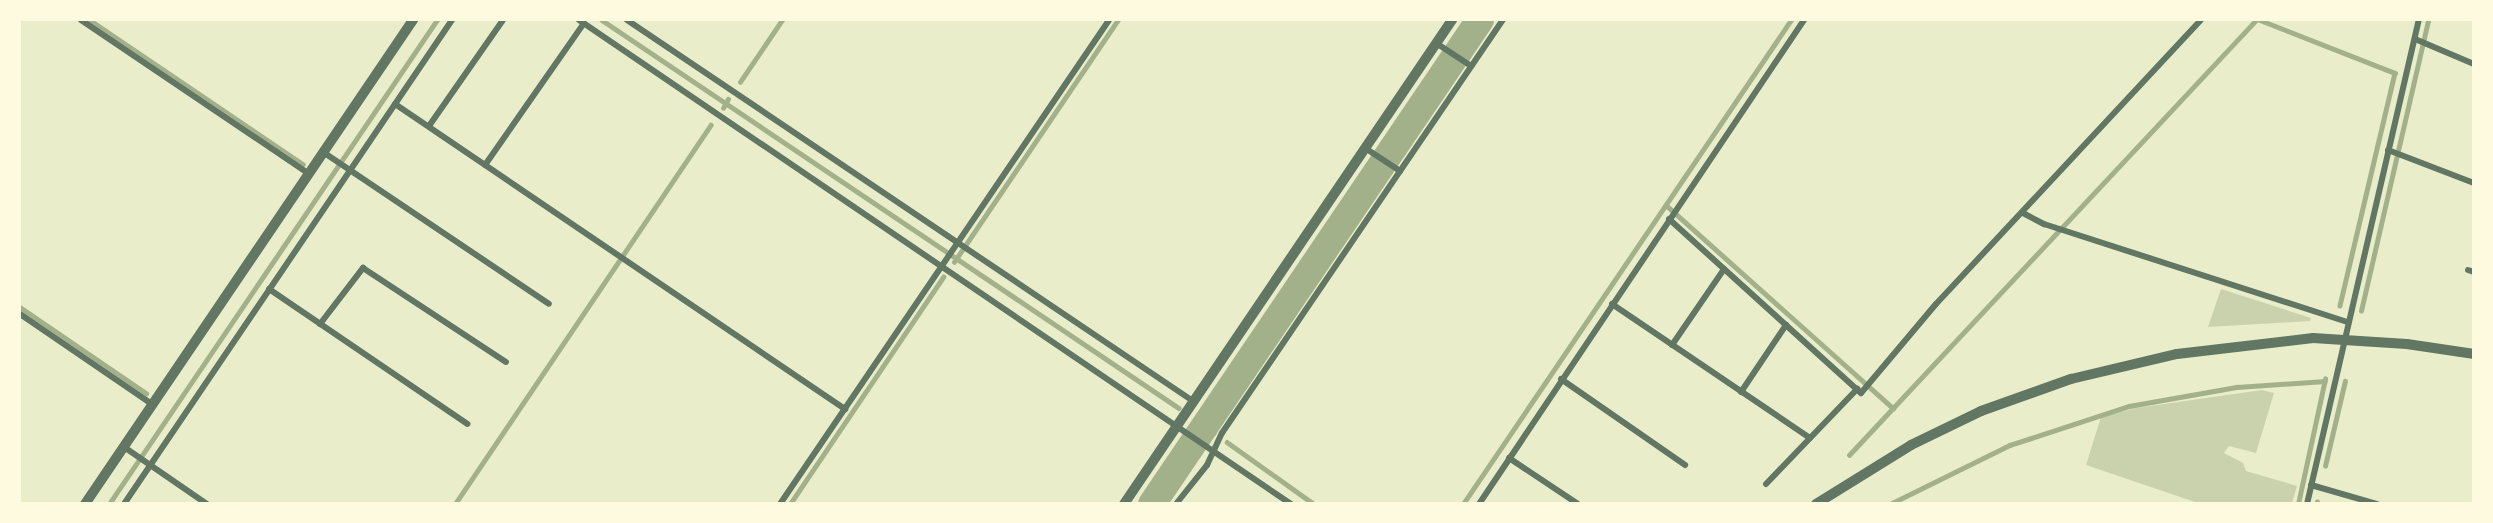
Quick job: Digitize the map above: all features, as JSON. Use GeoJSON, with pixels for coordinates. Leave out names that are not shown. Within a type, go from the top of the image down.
{"type":"FeatureCollection","features":[{"type":"Feature","properties":{"kind":"street"},"geometry":{"type":"LineString","coordinates":[[81,20],[308,173]]}},
{"type":"Feature","properties":{"kind":"street"},"geometry":{"type":"LineString","coordinates":[[85,504],[413,20]]}},
{"type":"Feature","properties":{"kind":"street"},"geometry":{"type":"LineString","coordinates":[[124,504],[148,463],[269,289],[347,169],[452,20]]}},
{"type":"Feature","properties":{"kind":"street"},"geometry":{"type":"LineString","coordinates":[[429,126],[503,20]]}},
{"type":"Feature","properties":{"kind":"street"},"geometry":{"type":"LineString","coordinates":[[627,20],[1193,401]]}},
{"type":"Feature","properties":{"kind":"street"},"geometry":{"type":"LineString","coordinates":[[780,504],[947,258],[960,246],[1109,20]]}},
{"type":"Feature","properties":{"kind":"street"},"geometry":{"type":"LineString","coordinates":[[1124,504],[1452,20]]}},
{"type":"Feature","properties":{"kind":"street"},"geometry":{"type":"LineString","coordinates":[[1176,504],[1215,452],[1222,433],[1397,169],[1503,20]]}},
{"type":"Feature","properties":{"kind":"street"},"geometry":{"type":"LineString","coordinates":[[1479,504],[1804,20]]}},
{"type":"Feature","properties":{"kind":"street"},"geometry":{"type":"LineString","coordinates":[[1673,214],[1724,269],[1861,393],[1879,367],[2201,20]]}},
{"type":"Feature","properties":{"kind":"street"},"geometry":{"type":"LineString","coordinates":[[2307,504],[2347,322],[2417,40],[2419,20]]}},
{"type":"Feature","properties":{"kind":"street"},"geometry":{"type":"LineString","coordinates":[[485,165],[582,21],[1291,504]]}},
{"type":"Feature","properties":{"kind":"street"},"geometry":{"type":"LineString","coordinates":[[2417,40],[2474,64]]}},
{"type":"Feature","properties":{"kind":"street"},"geometry":{"type":"LineString","coordinates":[[1436,44],[1469,65]]}},
{"type":"Feature","properties":{"kind":"street"},"geometry":{"type":"LineString","coordinates":[[395,104],[844,409]]}},
{"type":"Feature","properties":{"kind":"street"},"geometry":{"type":"LineString","coordinates":[[1365,148],[1397,169]]}},
{"type":"Feature","properties":{"kind":"street"},"geometry":{"type":"LineString","coordinates":[[2390,150],[2474,183]]}},
{"type":"Feature","properties":{"kind":"street"},"geometry":{"type":"LineString","coordinates":[[322,152],[549,304]]}},
{"type":"Feature","properties":{"kind":"street"},"geometry":{"type":"LineString","coordinates":[[2023,213],[2063,230],[2347,322]]}},
{"type":"Feature","properties":{"kind":"street"},"geometry":{"type":"LineString","coordinates":[[320,324],[363,268],[506,362]]}},
{"type":"Feature","properties":{"kind":"street"},"geometry":{"type":"LineString","coordinates":[[1672,345],[1724,269]]}},
{"type":"Feature","properties":{"kind":"street"},"geometry":{"type":"LineString","coordinates":[[269,289],[468,424]]}},
{"type":"Feature","properties":{"kind":"street"},"geometry":{"type":"LineString","coordinates":[[1612,304],[1810,438]]}},
{"type":"Feature","properties":{"kind":"street"},"geometry":{"type":"LineString","coordinates":[[20,314],[152,405]]}},
{"type":"Feature","properties":{"kind":"street"},"geometry":{"type":"LineString","coordinates":[[1741,392],[1786,325]]}},
{"type":"Feature","properties":{"kind":"street"},"geometry":{"type":"LineString","coordinates":[[1816,504],[1830,500],[1911,445],[1971,416],[2071,379],[2224,346],[2343,339],[2474,354]]}},
{"type":"Feature","properties":{"kind":"street"},"geometry":{"type":"LineString","coordinates":[[1561,379],[1685,465]]}},
{"type":"Feature","properties":{"kind":"street"},"geometry":{"type":"LineString","coordinates":[[1766,484],[1857,389]]}},
{"type":"Feature","properties":{"kind":"street"},"geometry":{"type":"LineString","coordinates":[[124,447],[207,504]]}},
{"type":"Feature","properties":{"kind":"street"},"geometry":{"type":"LineString","coordinates":[[1509,458],[1578,504]]}},
{"type":"Feature","properties":{"kind":"street"},"geometry":{"type":"LineString","coordinates":[[2311,485],[2377,504]]}},
{"type":"Feature","properties":{"kind":"green space"},"geometry":{"type":"Polygon","coordinates":[[[2221,289],[2311,318],[2310,321],[2208,327],[2221,289]]]}},
{"type":"Feature","properties":{"kind":"green space"},"geometry":{"type":"Polygon","coordinates":[[[2262,390],[2274,393],[2256,453],[2229,446],[2224,453],[2243,463],[2246,471],[2297,486],[2292,503],[2198,503],[2086,465],[2101,417],[2136,408],[2262,390]]]}},
{"type":"Feature","properties":{"kind":"waterway"},"geometry":{"type":"LineString","coordinates":[[90,20],[303,164]]}},
{"type":"Feature","properties":{"kind":"waterway"},"geometry":{"type":"LineString","coordinates":[[109,504],[437,20]]}},
{"type":"Feature","properties":{"kind":"waterway"},"geometry":{"type":"LineString","coordinates":[[602,20],[1179,408]]}},
{"type":"Feature","properties":{"kind":"waterway"},"geometry":{"type":"LineString","coordinates":[[740,82],[782,20]]}},
{"type":"Feature","properties":{"kind":"waterway"},"geometry":{"type":"LineString","coordinates":[[954,262],[1118,20]]}},
{"type":"Feature","properties":{"kind":"waterway"},"geometry":{"type":"LineString","coordinates":[[1152,504],[1480,20]]}},
{"type":"Feature","properties":{"kind":"waterway"},"geometry":{"type":"LineString","coordinates":[[1463,504],[1791,20]]}},
{"type":"Feature","properties":{"kind":"waterway"},"geometry":{"type":"LineString","coordinates":[[1849,455],[2256,20]]}},
{"type":"Feature","properties":{"kind":"waterway"},"geometry":{"type":"LineString","coordinates":[[2260,20],[2395,73],[2340,306]]}},
{"type":"Feature","properties":{"kind":"waterway"},"geometry":{"type":"LineString","coordinates":[[2361,311],[2428,20]]}},
{"type":"Feature","properties":{"kind":"waterway"},"geometry":{"type":"LineString","coordinates":[[723,108],[728,99]]}},
{"type":"Feature","properties":{"kind":"waterway"},"geometry":{"type":"LineString","coordinates":[[455,504],[711,125]]}},
{"type":"Feature","properties":{"kind":"waterway"},"geometry":{"type":"LineString","coordinates":[[1666,205],[1893,408]]}},
{"type":"Feature","properties":{"kind":"waterway"},"geometry":{"type":"LineString","coordinates":[[790,504],[943,277]]}},
{"type":"Feature","properties":{"kind":"waterway"},"geometry":{"type":"LineString","coordinates":[[20,307],[146,393]]}},
{"type":"Feature","properties":{"kind":"waterway"},"geometry":{"type":"LineString","coordinates":[[2298,504],[2325,379]]}},
{"type":"Feature","properties":{"kind":"waterway"},"geometry":{"type":"LineString","coordinates":[[1890,504],[2010,445],[2129,406],[2237,387],[2325,381]]}},
{"type":"Feature","properties":{"kind":"waterway"},"geometry":{"type":"LineString","coordinates":[[2325,466],[2345,381]]}},
{"type":"Feature","properties":{"kind":"waterway"},"geometry":{"type":"LineString","coordinates":[[1199,418],[1206,423]]}},
{"type":"Feature","properties":{"kind":"waterway"},"geometry":{"type":"LineString","coordinates":[[1204,426],[1214,433]]}},
{"type":"Feature","properties":{"kind":"waterway"},"geometry":{"type":"LineString","coordinates":[[1227,442],[1314,504]]}}]}
